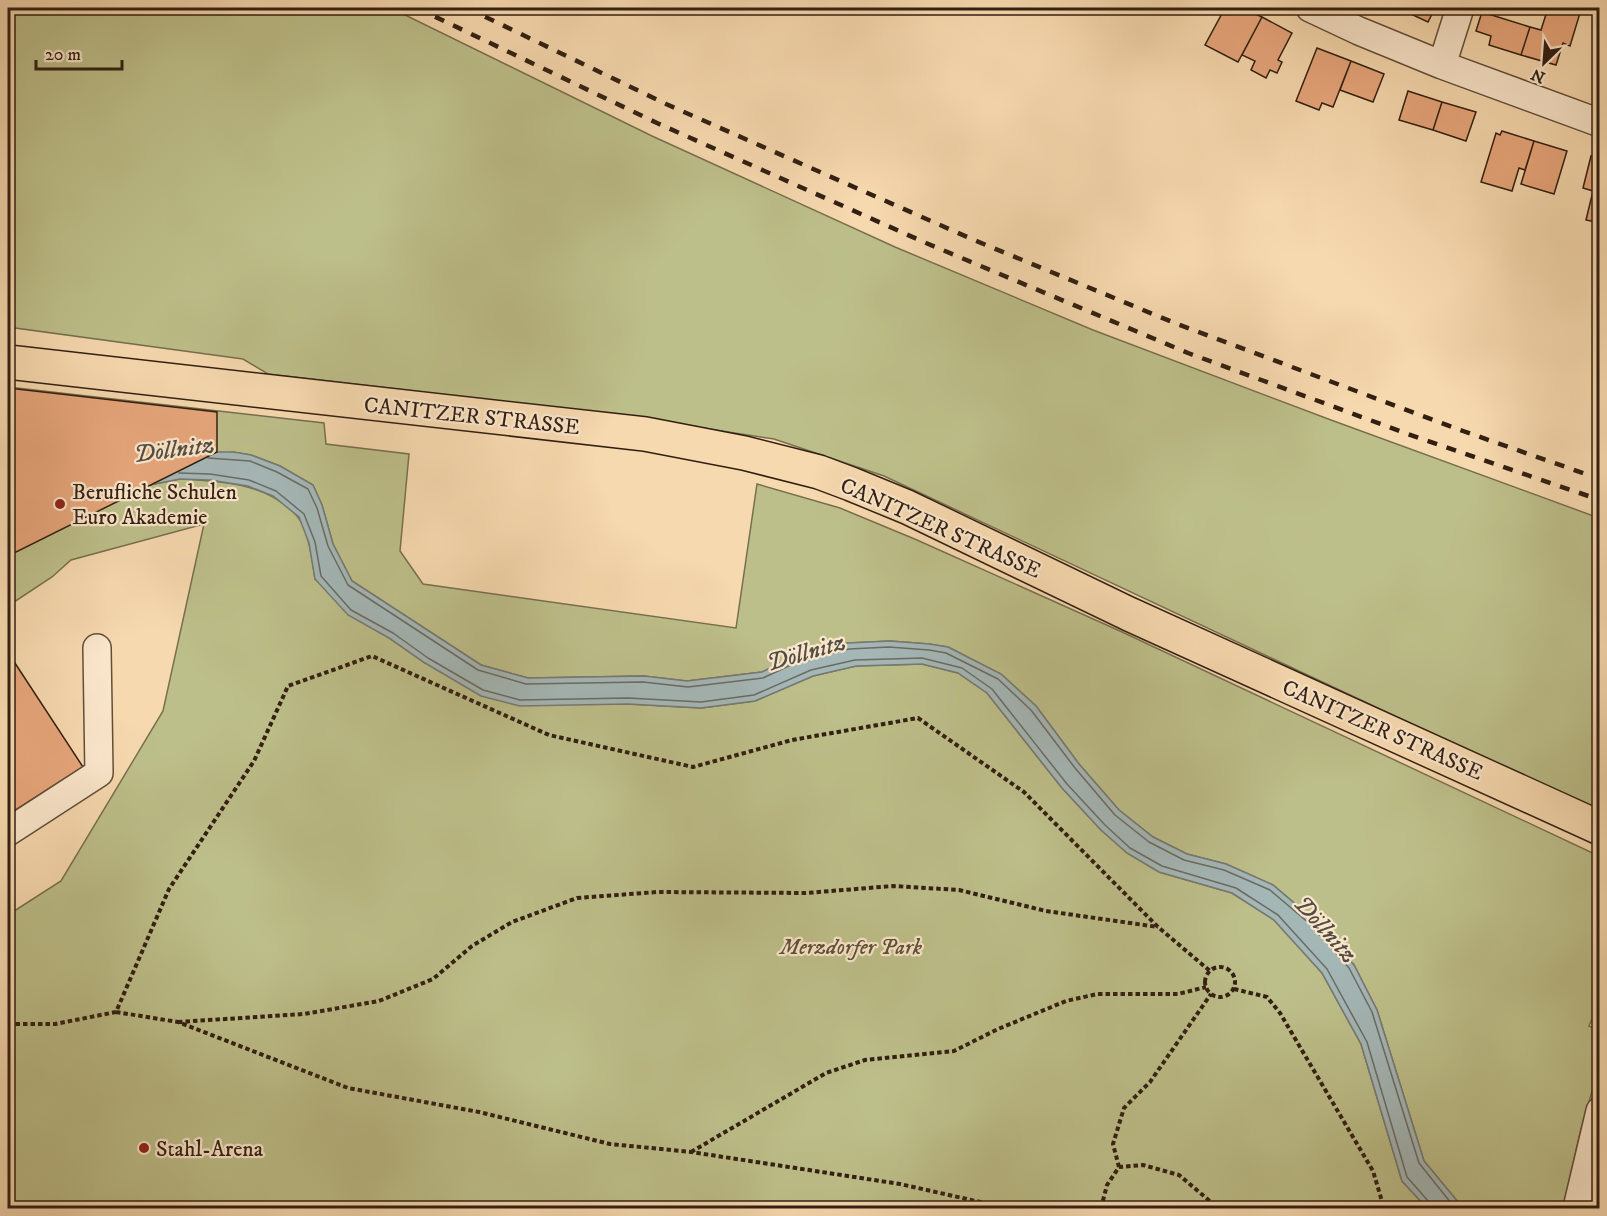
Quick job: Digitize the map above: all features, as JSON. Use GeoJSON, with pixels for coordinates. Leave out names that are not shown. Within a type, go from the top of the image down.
{"type":"FeatureCollection","features":[{"type":"Feature","properties":{"kind":"main road","name":"CANITZER STRASSE"},"geometry":{"type":"LineString","coordinates":[[8,362],[645,434],[744,453],[819,472],[906,507],[1129,614],[1599,828]]}},
{"type":"Feature","properties":{"kind":"street"},"geometry":{"type":"LineString","coordinates":[[1310,8],[1442,65],[1599,123]]}},
{"type":"Feature","properties":{"kind":"street"},"geometry":{"type":"LineString","coordinates":[[1442,65],[1460,8]]}},
{"type":"Feature","properties":{"kind":"street"},"geometry":{"type":"LineString","coordinates":[[8,832],[99,772],[97,648]]}},
{"type":"Feature","properties":{"kind":"street"},"geometry":{"type":"LineString","coordinates":[[1577,1209],[1599,1111]]}},
{"type":"Feature","properties":{"kind":"path"},"geometry":{"type":"LineString","coordinates":[[116,1012],[169,889],[254,761],[288,686],[372,656],[549,735],[693,767],[792,740],[918,718],[1024,792],[1158,927],[1210,971]]}},
{"type":"Feature","properties":{"kind":"path"},"geometry":{"type":"LineString","coordinates":[[178,1022],[304,1014],[379,1001],[433,979],[472,946],[512,922],[577,898],[657,892],[806,893],[893,886],[959,890],[1046,911],[1158,927]]}},
{"type":"Feature","properties":{"kind":"path"},"geometry":{"type":"LineString","coordinates":[[1217,967],[1226,968],[1232,973],[1235,981],[1233,989],[1227,995],[1219,997],[1211,994],[1206,987],[1205,979],[1210,971],[1217,967]]}},
{"type":"Feature","properties":{"kind":"path"},"geometry":{"type":"LineString","coordinates":[[691,1152],[825,1072],[865,1060],[954,1051],[998,1029],[1056,1005],[1097,994],[1178,994],[1206,987]]}},
{"type":"Feature","properties":{"kind":"path"},"geometry":{"type":"LineString","coordinates":[[1233,989],[1267,997],[1280,1013],[1373,1171],[1384,1209]]}},
{"type":"Feature","properties":{"kind":"path"},"geometry":{"type":"LineString","coordinates":[[1101,1209],[1107,1185],[1119,1167],[1113,1144],[1124,1108],[1150,1082],[1211,994]]}},
{"type":"Feature","properties":{"kind":"path"},"geometry":{"type":"LineString","coordinates":[[8,1024],[55,1024],[116,1012],[178,1022],[348,1088],[479,1112],[610,1144],[691,1152],[900,1184],[1007,1209]]}},
{"type":"Feature","properties":{"kind":"path"},"geometry":{"type":"LineString","coordinates":[[1119,1167],[1143,1165],[1179,1175],[1218,1209]]}},
{"type":"Feature","properties":{"kind":"green space"},"geometry":{"type":"Polygon","coordinates":[[[8,8],[391,8],[652,136],[895,247],[1093,330],[1599,518],[1599,812],[884,476],[774,439],[611,414],[268,374],[243,359],[8,327],[8,8]]]}},
{"type":"Feature","properties":{"kind":"green space"},"geometry":{"type":"Polygon","coordinates":[[[8,387],[324,423],[326,444],[409,454],[400,551],[423,584],[736,628],[757,484],[840,508],[1120,631],[1599,856],[1599,1003],[1589,1026],[1599,1030],[1599,1068],[1581,1129],[1563,1208],[1463,1208],[1424,1161],[1377,1010],[1354,965],[1314,920],[1273,885],[1226,864],[1187,854],[1153,837],[1119,810],[1079,764],[1036,706],[1001,674],[948,647],[890,641],[848,643],[793,657],[762,672],[687,681],[644,676],[528,678],[481,665],[352,581],[333,544],[322,505],[313,485],[280,466],[251,455],[233,452],[8,498],[8,387]]]}},
{"type":"Feature","properties":{"kind":"green space","name":"Merzdorfer Park"},"geometry":{"type":"Polygon","coordinates":[[[180,479],[243,486],[258,490],[285,505],[297,516],[304,529],[315,579],[389,638],[425,663],[580,703],[701,708],[755,701],[813,676],[856,666],[922,664],[958,673],[987,693],[1062,788],[1101,830],[1127,853],[1159,872],[1232,893],[1274,920],[1322,973],[1361,1044],[1402,1181],[1427,1208],[1146,1208],[1146,1205],[1143,1208],[8,1208],[8,915],[61,881],[163,711],[204,524],[71,560],[52,577],[8,606],[8,532],[50,513],[113,492],[180,479]]]}},
{"type":"Feature","properties":{"kind":"water"},"geometry":{"type":"Polygon","coordinates":[[[170,452],[233,452],[251,455],[280,466],[313,485],[322,505],[333,544],[352,581],[481,665],[528,678],[644,676],[687,681],[762,672],[793,657],[848,643],[890,641],[948,647],[1001,674],[1036,706],[1079,764],[1119,810],[1153,837],[1187,854],[1226,864],[1273,885],[1314,920],[1354,965],[1377,1010],[1424,1161],[1463,1208],[1427,1208],[1402,1181],[1361,1044],[1322,973],[1274,920],[1232,893],[1159,872],[1127,853],[1101,830],[1062,788],[987,693],[958,673],[922,664],[856,666],[813,676],[755,701],[701,708],[628,704],[520,706],[481,696],[348,615],[315,579],[309,543],[299,517],[273,496],[248,486],[210,480],[180,479],[113,492],[50,513],[8,532],[8,498],[93,471],[170,452]]]}},
{"type":"Feature","properties":{"kind":"building"},"geometry":{"type":"Polygon","coordinates":[[[1225,8],[1243,8],[1262,17],[1238,62],[1205,45],[1225,8]]]}},
{"type":"Feature","properties":{"kind":"building"},"geometry":{"type":"Polygon","coordinates":[[[1398,8],[1435,8],[1428,22],[1398,8]]]}},
{"type":"Feature","properties":{"kind":"building"},"geometry":{"type":"Polygon","coordinates":[[[1548,8],[1563,8],[1580,13],[1570,46],[1563,43],[1556,65],[1521,55],[1530,27],[1541,30],[1548,8]]]}},
{"type":"Feature","properties":{"kind":"building"},"geometry":{"type":"Polygon","coordinates":[[[1482,12],[1530,27],[1521,55],[1489,45],[1491,36],[1476,31],[1482,12]]]}},
{"type":"Feature","properties":{"kind":"building"},"geometry":{"type":"Polygon","coordinates":[[[1262,17],[1292,33],[1278,60],[1282,62],[1277,73],[1270,70],[1266,78],[1251,70],[1255,61],[1242,55],[1262,17]]]}},
{"type":"Feature","properties":{"kind":"building"},"geometry":{"type":"Polygon","coordinates":[[[1317,48],[1351,61],[1333,107],[1322,103],[1319,110],[1296,101],[1317,48]]]}},
{"type":"Feature","properties":{"kind":"building"},"geometry":{"type":"Polygon","coordinates":[[[1351,61],[1384,74],[1373,102],[1340,90],[1351,61]]]}},
{"type":"Feature","properties":{"kind":"building"},"geometry":{"type":"Polygon","coordinates":[[[1408,91],[1442,102],[1433,130],[1399,120],[1408,91]]]}},
{"type":"Feature","properties":{"kind":"building"},"geometry":{"type":"Polygon","coordinates":[[[1442,102],[1476,112],[1466,141],[1433,130],[1442,102]]]}},
{"type":"Feature","properties":{"kind":"building"},"geometry":{"type":"Polygon","coordinates":[[[1502,131],[1534,141],[1525,170],[1519,168],[1512,191],[1481,182],[1496,133],[1500,135],[1502,131]]]}},
{"type":"Feature","properties":{"kind":"building"},"geometry":{"type":"Polygon","coordinates":[[[1534,141],[1567,151],[1554,194],[1521,184],[1534,141]]]}},
{"type":"Feature","properties":{"kind":"building"},"geometry":{"type":"Polygon","coordinates":[[[1591,156],[1600,158],[1600,223],[1586,220],[1593,191],[1583,188],[1591,156]]]}},
{"type":"Feature","properties":{"kind":"building","name":"Berufliche Schulen Euro Akademie"},"geometry":{"type":"Polygon","coordinates":[[[8,388],[217,412],[217,452],[8,556],[8,388]]]}},
{"type":"Feature","properties":{"kind":"building"},"geometry":{"type":"Polygon","coordinates":[[[11,657],[83,767],[8,815],[8,660],[11,657]]]}},
{"type":"Feature","properties":{"kind":"railway"},"geometry":{"type":"LineString","coordinates":[[417,8],[657,123],[926,243],[1188,353],[1405,433],[1600,500]]}},
{"type":"Feature","properties":{"kind":"railway"},"geometry":{"type":"LineString","coordinates":[[467,8],[666,104],[974,240],[1177,324],[1463,431],[1600,479]]}},
{"type":"Feature","properties":{"kind":"place","name":"Berufliche Schulen Euro Akademie"},"geometry":{"type":"Point","coordinates":[60,504]}},
{"type":"Feature","properties":{"kind":"place","name":"Stahl-Arena"},"geometry":{"type":"Point","coordinates":[144,1148]}},
{"type":"Feature","properties":{"kind":"water label","name":"Döllnitz"},"geometry":{"type":"Point","coordinates":[174,449]}},
{"type":"Feature","properties":{"kind":"water label","name":"Döllnitz"},"geometry":{"type":"Point","coordinates":[806,652]}},
{"type":"Feature","properties":{"kind":"water label","name":"Döllnitz"},"geometry":{"type":"Point","coordinates":[1326,929]}}]}
